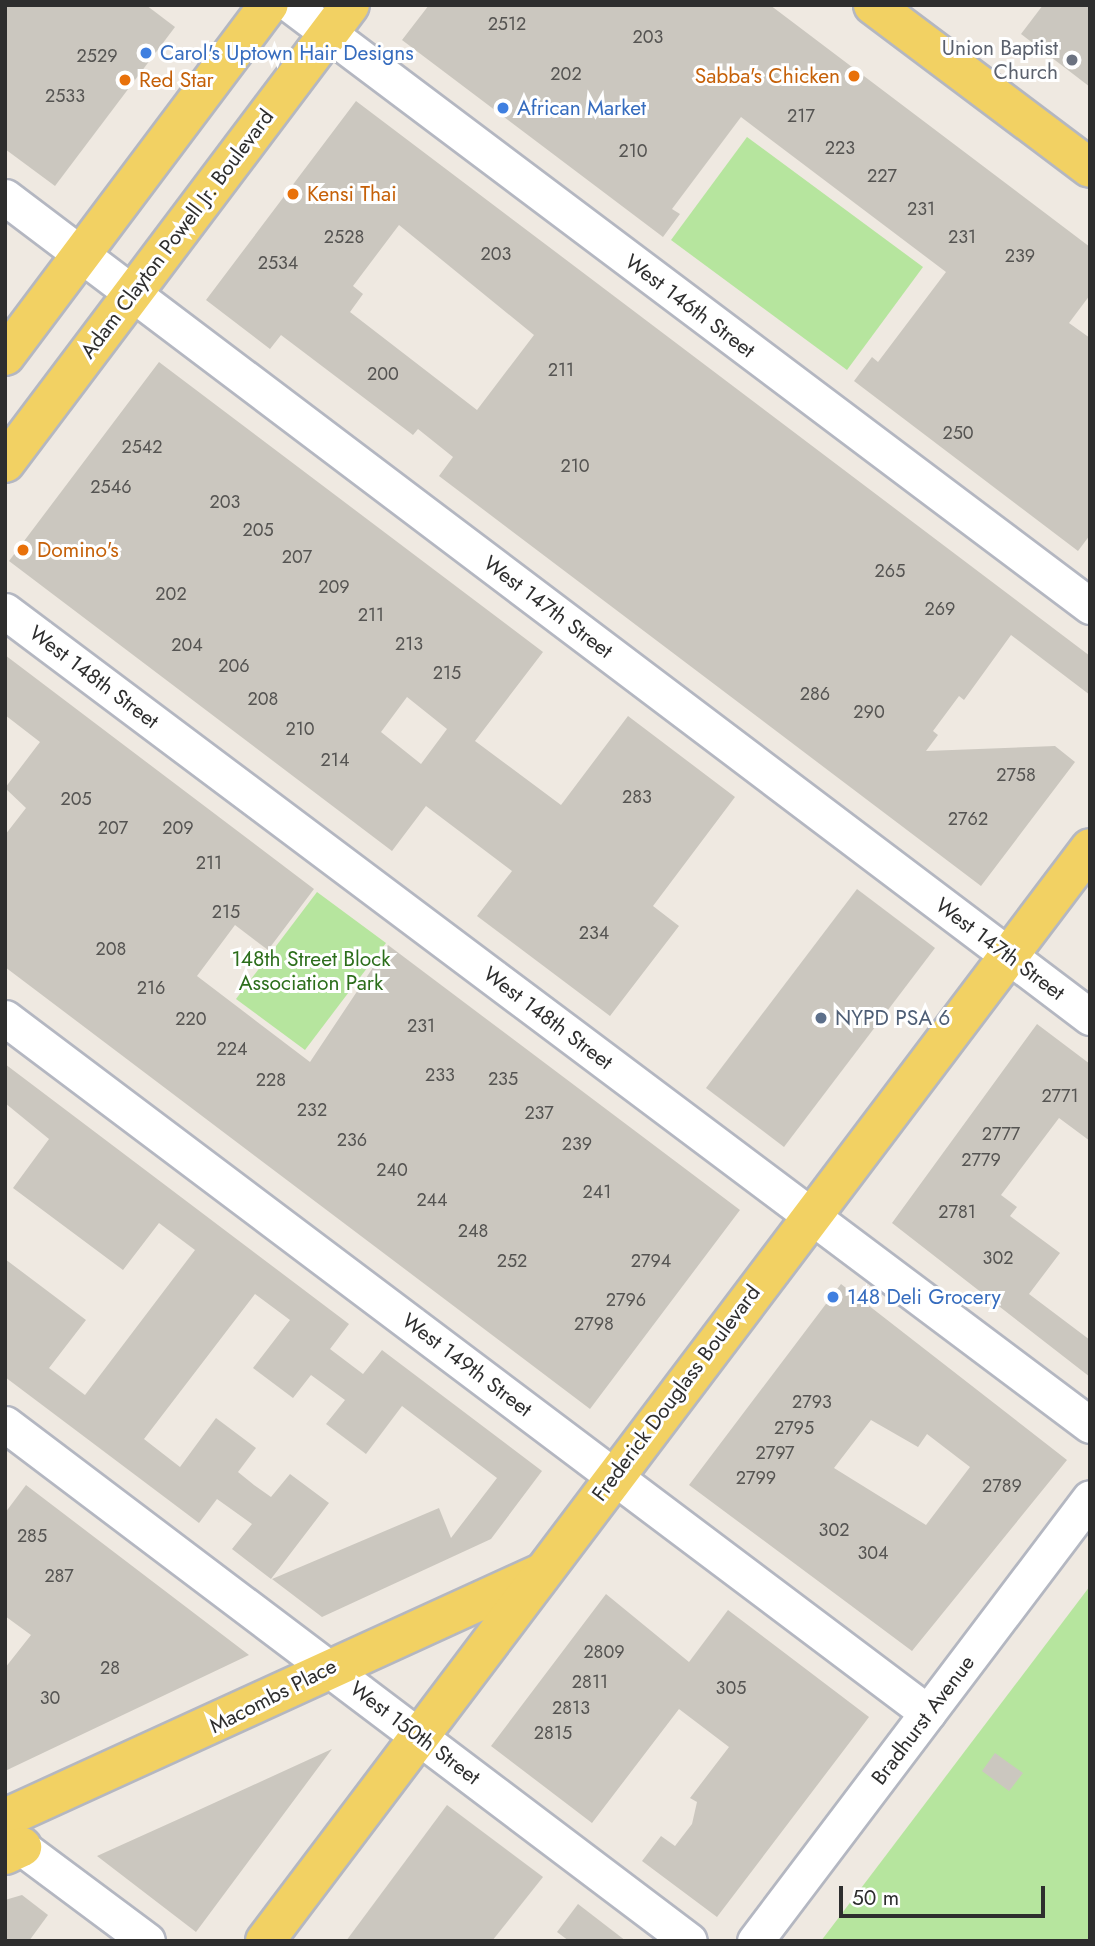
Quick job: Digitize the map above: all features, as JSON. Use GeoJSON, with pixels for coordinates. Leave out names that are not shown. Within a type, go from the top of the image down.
{"type":"FeatureCollection","features":[{"type":"Feature","properties":{"kind":"main road"},"geometry":{"type":"LineString","coordinates":[[5,356],[269,5]]}},
{"type":"Feature","properties":{"kind":"main road"},"geometry":{"type":"LineString","coordinates":[[873,5],[1090,169]]}},
{"type":"Feature","properties":{"kind":"main road","name":"Adam Clayton Powell Jr. Boulevard"},"geometry":{"type":"LineString","coordinates":[[5,463],[339,19]]}},
{"type":"Feature","properties":{"kind":"main road","name":"Frederick Douglass Boulevard"},"geometry":{"type":"LineString","coordinates":[[265,1941],[613,1476],[1090,848]]}},
{"type":"Feature","properties":{"kind":"main road","name":"Macombs Place"},"geometry":{"type":"LineString","coordinates":[[9,1839],[328,1668],[541,1574]]}},
{"type":"Feature","properties":{"kind":"street","name":"West 146th Street"},"geometry":{"type":"LineString","coordinates":[[291,5],[339,19],[1090,607]]}},
{"type":"Feature","properties":{"kind":"street","name":"West 147th Street"},"geometry":{"type":"LineString","coordinates":[[5,197],[1090,1017]]}},
{"type":"Feature","properties":{"kind":"street","name":"West 148th Street"},"geometry":{"type":"LineString","coordinates":[[5,611],[1090,1425]]}},
{"type":"Feature","properties":{"kind":"street","name":"West 149th Street"},"geometry":{"type":"LineString","coordinates":[[5,1018],[928,1713]]}},
{"type":"Feature","properties":{"kind":"street","name":"West 150th Street"},"geometry":{"type":"LineString","coordinates":[[5,1424],[690,1941]]}},
{"type":"Feature","properties":{"kind":"street","name":"Bradhurst Avenue"},"geometry":{"type":"LineString","coordinates":[[755,1941],[1090,1498]]}},
{"type":"Feature","properties":{"kind":"street"},"geometry":{"type":"LineString","coordinates":[[9,1839],[147,1941]]}},
{"type":"Feature","properties":{"kind":"green space"},"geometry":{"type":"Polygon","coordinates":[[[747,137],[923,267],[847,370],[671,240],[747,137]]]}},
{"type":"Feature","properties":{"kind":"green space","name":"148th Street Block Association Park"},"geometry":{"type":"Polygon","coordinates":[[[317,892],[386,943],[305,1050],[236,999],[317,892]]]}},
{"type":"Feature","properties":{"kind":"green space"},"geometry":{"type":"Polygon","coordinates":[[[1090,1586],[1090,1941],[821,1941],[1090,1586]]]}},
{"type":"Feature","properties":{"kind":"building"},"geometry":{"type":"Polygon","coordinates":[[[5,5],[146,5],[175,27],[55,186],[5,149],[5,5]]]}},
{"type":"Feature","properties":{"kind":"building"},"geometry":{"type":"Polygon","coordinates":[[[429,5],[770,5],[1090,247],[1090,295],[1069,323],[1090,338],[1090,535],[1078,551],[854,381],[872,357],[878,362],[946,272],[741,117],[672,209],[680,214],[663,237],[402,40],[429,5]]]}},
{"type":"Feature","properties":{"kind":"building","name":"Union Baptist Church"},"geometry":{"type":"Polygon","coordinates":[[[1043,5],[1090,5],[1090,87],[1021,34],[1043,5]]]}},
{"type":"Feature","properties":{"kind":"building"},"geometry":{"type":"Polygon","coordinates":[[[356,101],[1090,656],[1090,695],[1011,635],[964,700],[959,696],[933,731],[938,735],[926,751],[1055,746],[1075,762],[981,886],[439,476],[453,457],[418,429],[413,435],[281,335],[270,349],[206,300],[356,101]],[[399,225],[353,286],[363,294],[350,312],[477,410],[534,335],[399,225]]]}},
{"type":"Feature","properties":{"kind":"building"},"geometry":{"type":"Polygon","coordinates":[[[159,362],[543,652],[475,741],[561,805],[628,716],[735,797],[653,906],[679,926],[610,1016],[477,916],[512,871],[426,806],[392,851],[9,561],[159,362]],[[407,697],[381,732],[421,764],[447,729],[407,697]]]}},
{"type":"Feature","properties":{"kind":"building"},"geometry":{"type":"Polygon","coordinates":[[[5,655],[314,889],[268,950],[235,925],[197,976],[310,1062],[388,945],[740,1210],[590,1409],[5,967],[5,835],[26,808],[5,788],[40,742],[5,715],[5,655]]]}},
{"type":"Feature","properties":{"kind":"building","name":"NYPD PSA 6"},"geometry":{"type":"Polygon","coordinates":[[[857,889],[935,948],[784,1147],[706,1088],[857,889]]]}},
{"type":"Feature","properties":{"kind":"building"},"geometry":{"type":"Polygon","coordinates":[[[1037,1024],[1090,1064],[1090,1141],[1059,1118],[1001,1195],[1017,1207],[1010,1216],[1060,1253],[1029,1294],[1090,1340],[1090,1377],[892,1223],[1037,1024]]]}},
{"type":"Feature","properties":{"kind":"building"},"geometry":{"type":"Polygon","coordinates":[[[5,1064],[349,1324],[330,1349],[363,1374],[382,1350],[542,1471],[491,1539],[322,1617],[272,1579],[439,1508],[451,1538],[497,1478],[402,1406],[366,1454],[326,1424],[345,1400],[311,1375],[293,1398],[253,1368],[290,1320],[255,1294],[144,1439],[180,1467],[216,1418],[256,1448],[238,1472],[254,1485],[271,1497],[290,1474],[329,1503],[271,1579],[232,1549],[252,1524],[217,1499],[199,1523],[5,1377],[5,1259],[86,1320],[49,1368],[85,1395],[195,1250],[159,1223],[123,1270],[13,1188],[49,1139],[5,1103],[5,1064]]]}},
{"type":"Feature","properties":{"kind":"building"},"geometry":{"type":"Polygon","coordinates":[[[841,1284],[1067,1460],[912,1651],[689,1485],[841,1284]],[[871,1420],[834,1468],[926,1525],[970,1467],[927,1434],[918,1447],[871,1420]]]}},
{"type":"Feature","properties":{"kind":"building"},"geometry":{"type":"Polygon","coordinates":[[[26,1485],[249,1655],[5,1771],[5,1668],[31,1635],[5,1616],[5,1513],[26,1485]]]}},
{"type":"Feature","properties":{"kind":"building"},"geometry":{"type":"Polygon","coordinates":[[[606,1594],[689,1662],[728,1610],[869,1717],[717,1917],[642,1861],[661,1836],[675,1846],[692,1824],[697,1802],[690,1798],[729,1747],[679,1709],[592,1823],[491,1746],[606,1594]]]}},
{"type":"Feature","properties":{"kind":"building"},"geometry":{"type":"Polygon","coordinates":[[[332,1749],[196,1932],[97,1856],[190,1814],[332,1749]]]}},
{"type":"Feature","properties":{"kind":"building"},"geometry":{"type":"Polygon","coordinates":[[[995,1753],[1023,1773],[1009,1791],[982,1771],[995,1753]]]}},
{"type":"Feature","properties":{"kind":"building"},"geometry":{"type":"Polygon","coordinates":[[[447,1805],[543,1877],[492,1941],[346,1941],[447,1805]]]}},
{"type":"Feature","properties":{"kind":"building"},"geometry":{"type":"Polygon","coordinates":[[[22,1895],[48,1915],[29,1941],[5,1941],[5,1900],[22,1895]]]}},
{"type":"Feature","properties":{"kind":"building"},"geometry":{"type":"Polygon","coordinates":[[[578,1904],[626,1941],[569,1941],[557,1932],[578,1904]]]}},
{"type":"Feature","properties":{"kind":"place","name":"Carol's Uptown Hair Designs"},"geometry":{"type":"Point","coordinates":[146,53]}},
{"type":"Feature","properties":{"kind":"place","name":"Union Baptist Church"},"geometry":{"type":"Point","coordinates":[1072,60]}},
{"type":"Feature","properties":{"kind":"place","name":"Sabba's Chicken"},"geometry":{"type":"Point","coordinates":[854,76]}},
{"type":"Feature","properties":{"kind":"place","name":"Red Star"},"geometry":{"type":"Point","coordinates":[125,80]}},
{"type":"Feature","properties":{"kind":"place","name":"African Market"},"geometry":{"type":"Point","coordinates":[503,108]}},
{"type":"Feature","properties":{"kind":"place","name":"Kensi Thai"},"geometry":{"type":"Point","coordinates":[293,194]}},
{"type":"Feature","properties":{"kind":"place","name":"Domino's"},"geometry":{"type":"Point","coordinates":[23,550]}},
{"type":"Feature","properties":{"kind":"place","name":"NYPD PSA 6"},"geometry":{"type":"Point","coordinates":[821,1018]}},
{"type":"Feature","properties":{"kind":"place","name":"148 Deli Grocery"},"geometry":{"type":"Point","coordinates":[833,1297]}}]}
